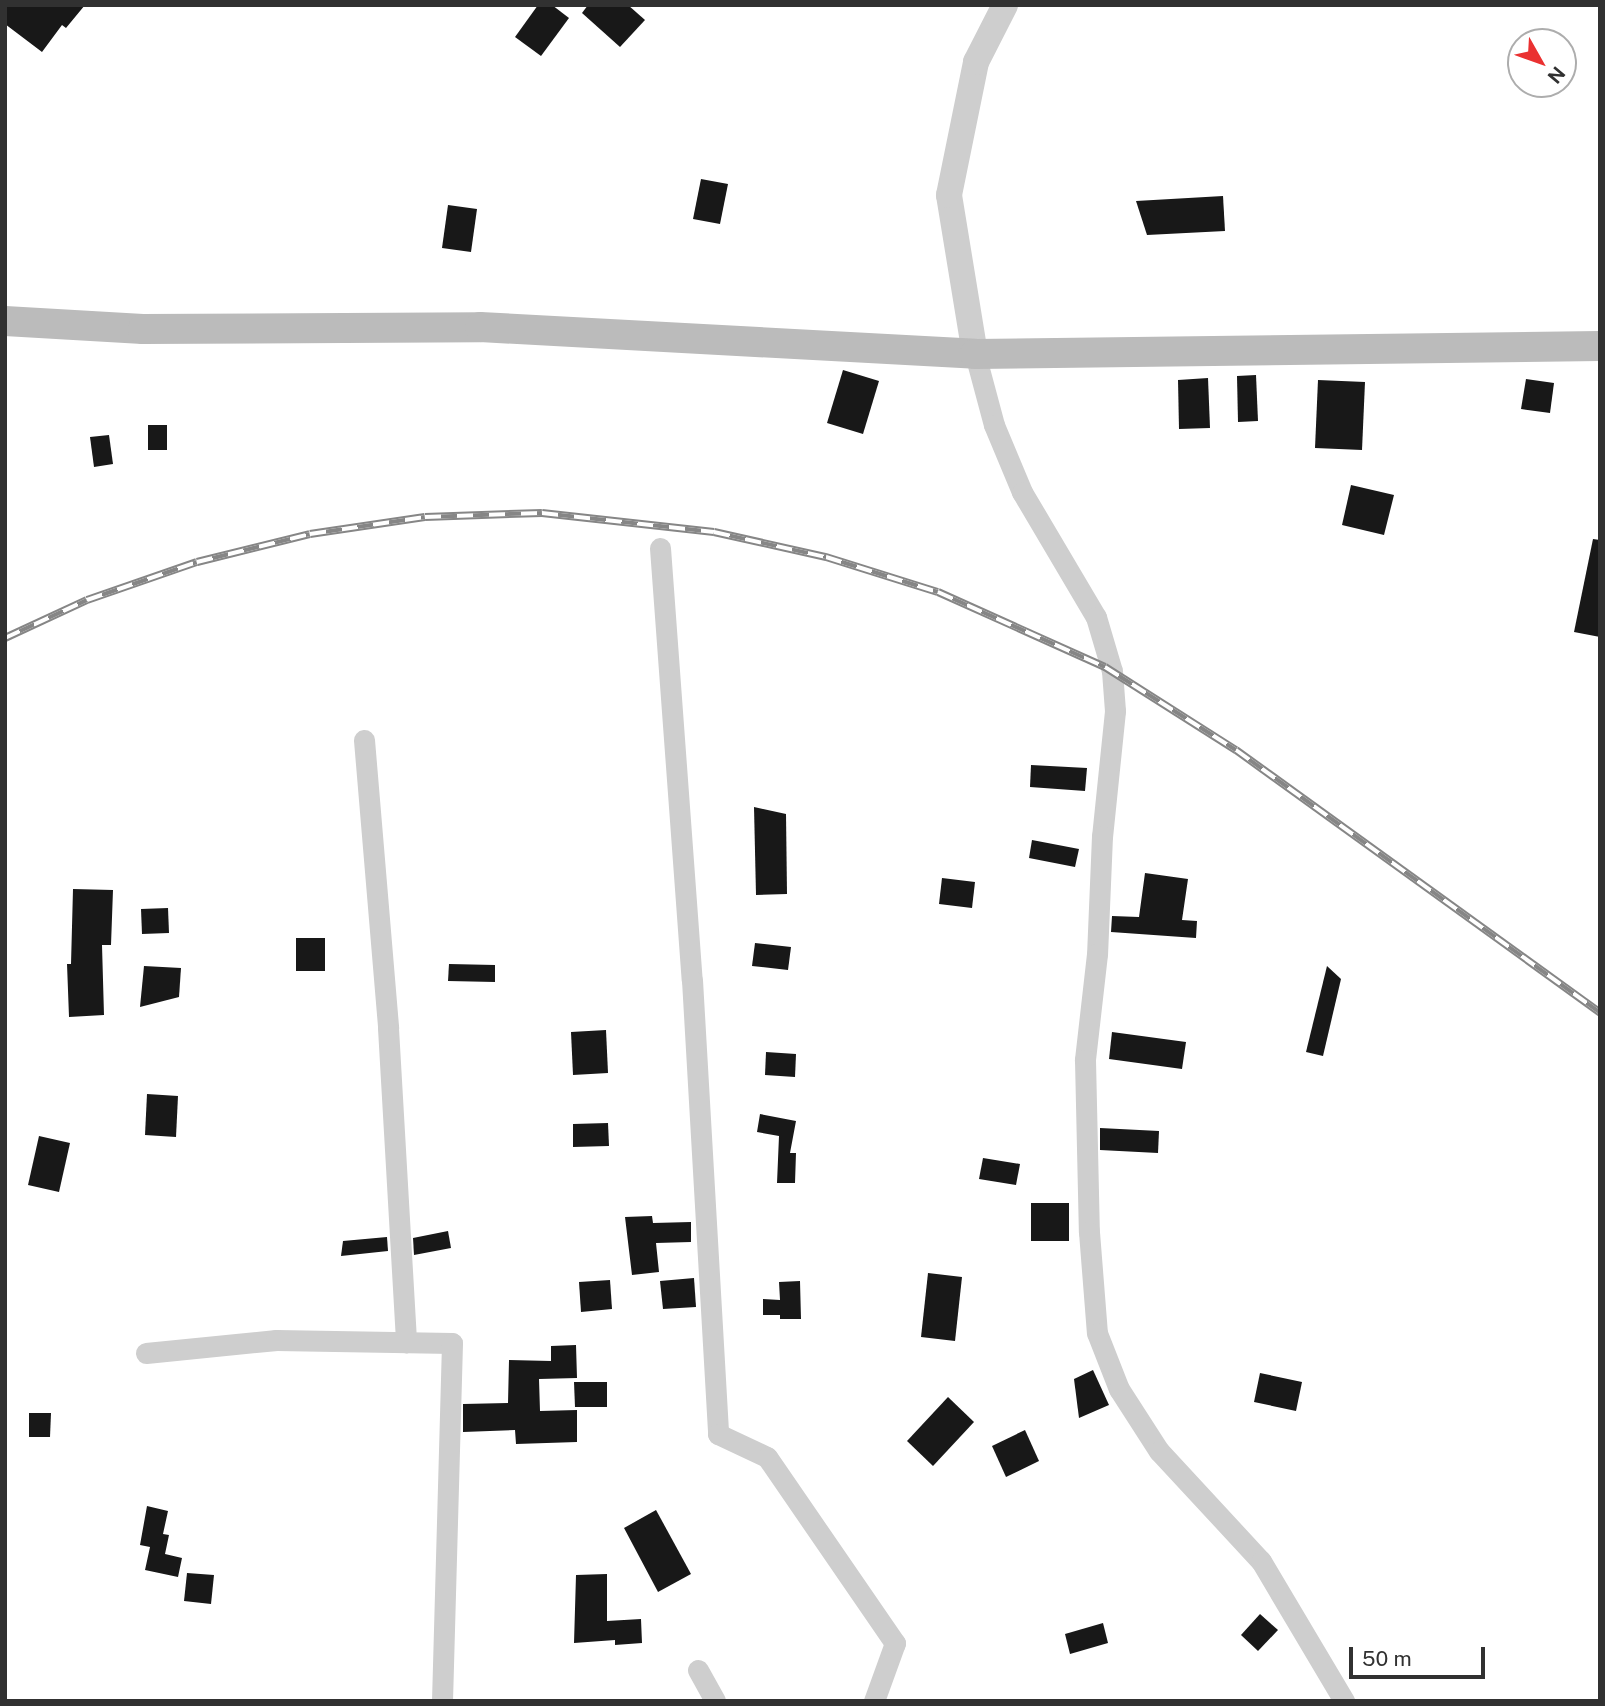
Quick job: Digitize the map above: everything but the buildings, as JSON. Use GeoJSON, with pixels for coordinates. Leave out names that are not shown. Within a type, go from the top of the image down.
{"type":"FeatureCollection","features":[{"type":"Feature","properties":{"kind":"main road"},"geometry":{"type":"LineString","coordinates":[[5,321],[143,329],[480,327],[975,354],[1600,346]]}},
{"type":"Feature","properties":{"kind":"street"},"geometry":{"type":"LineString","coordinates":[[1006,5],[976,62],[949,195],[975,354],[994,425],[1022,492],[1096,617],[1112,671],[1115,711],[1102,836],[1097,954],[1085,1060],[1088,1208],[1097,1333],[1119,1389],[1159,1451],[1261,1561],[1344,1701]]}},
{"type":"Feature","properties":{"kind":"street"},"geometry":{"type":"LineString","coordinates":[[660,548],[692,981],[719,1434],[767,1457],[895,1643],[874,1701]]}},
{"type":"Feature","properties":{"kind":"street"},"geometry":{"type":"LineString","coordinates":[[364,740],[388,1028],[406,1342]]}},
{"type":"Feature","properties":{"kind":"street"},"geometry":{"type":"LineString","coordinates":[[146,1353],[275,1340],[453,1343],[442,1701]]}},
{"type":"Feature","properties":{"kind":"street"},"geometry":{"type":"LineString","coordinates":[[698,1670],[715,1701]]}},
{"type":"Feature","properties":{"kind":"railway"},"geometry":{"type":"LineString","coordinates":[[5,638],[87,600],[197,562],[310,534],[425,517],[542,513],[714,532],[826,557],[938,592],[1105,667],[1236,750],[1600,1013]]}}]}
